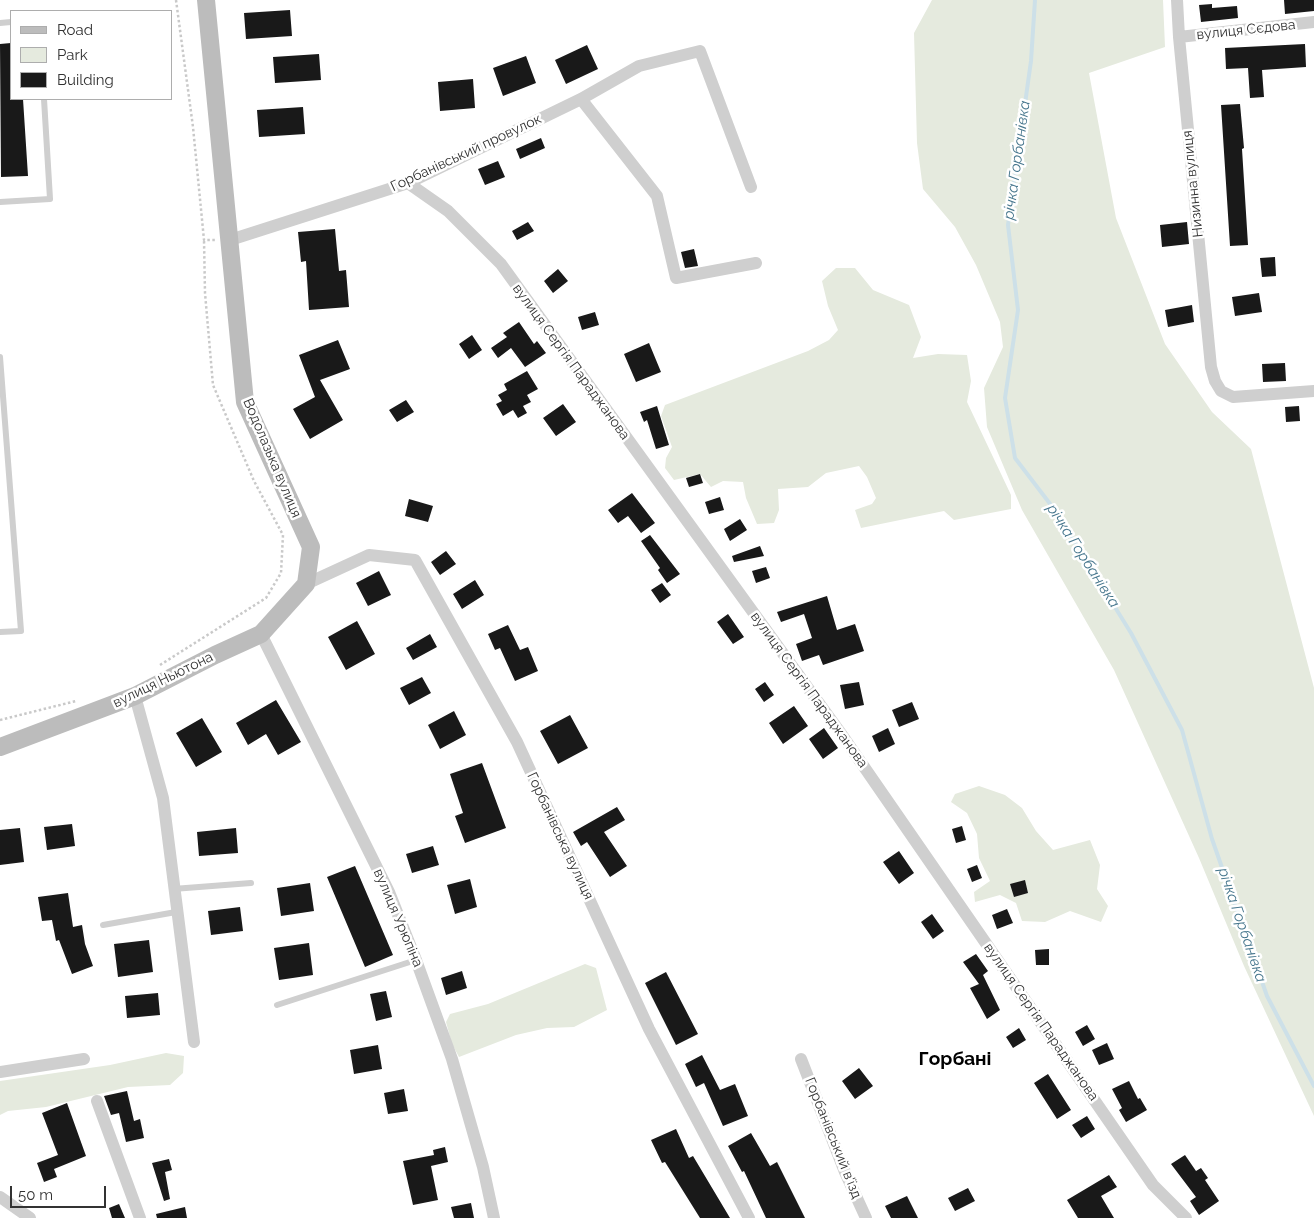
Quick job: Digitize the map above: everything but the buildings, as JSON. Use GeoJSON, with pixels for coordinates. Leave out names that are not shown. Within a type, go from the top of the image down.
{"type":"FeatureCollection","features":[{"type":"Feature","properties":{"kind":"street"},"geometry":{"type":"LineString","coordinates":[[206,0],[230,240]]}},
{"type":"Feature","properties":{"kind":"street","name":"Низинна вулиця"},"geometry":{"type":"LineString","coordinates":[[1177,0],[1211,367],[1215,381],[1221,390],[1233,397],[1314,391]]}},
{"type":"Feature","properties":{"kind":"street","name":"вулиця Сєдова"},"geometry":{"type":"LineString","coordinates":[[1179,37],[1314,22]]}},
{"type":"Feature","properties":{"kind":"street","name":"Горбанівський провулок"},"geometry":{"type":"LineString","coordinates":[[230,240],[408,183],[581,99],[639,66],[700,51],[751,187]]}},
{"type":"Feature","properties":{"kind":"street"},"geometry":{"type":"LineString","coordinates":[[581,99],[657,196],[676,278],[756,263]]}},
{"type":"Feature","properties":{"kind":"street","name":"вулиця Сергія Параджанова"},"geometry":{"type":"LineString","coordinates":[[408,183],[448,211],[501,264],[842,735],[1153,1185],[1186,1218]]}},
{"type":"Feature","properties":{"kind":"street","name":"Водолазька вулиця"},"geometry":{"type":"LineString","coordinates":[[230,240],[245,402],[311,547],[306,584]]}},
{"type":"Feature","properties":{"kind":"street","name":"Горбанівська вулиця"},"geometry":{"type":"LineString","coordinates":[[306,584],[369,555],[415,560],[517,742],[648,1029],[749,1218]]}},
{"type":"Feature","properties":{"kind":"street","name":"вулиця Ньютона"},"geometry":{"type":"LineString","coordinates":[[0,746],[135,696],[261,634],[306,584]]}},
{"type":"Feature","properties":{"kind":"street","name":"вулиця Урюпіна"},"geometry":{"type":"LineString","coordinates":[[261,634],[389,892],[452,1058],[483,1167],[494,1218]]}},
{"type":"Feature","properties":{"kind":"street"},"geometry":{"type":"LineString","coordinates":[[135,696],[163,798],[173,889],[194,1042]]}},
{"type":"Feature","properties":{"kind":"street","name":"Горбанівський в'їзд"},"geometry":{"type":"LineString","coordinates":[[801,1058],[845,1172],[866,1218]]}},
{"type":"Feature","properties":{"kind":"street"},"geometry":{"type":"LineString","coordinates":[[0,1072],[84,1059]]}},
{"type":"Feature","properties":{"kind":"street"},"geometry":{"type":"LineString","coordinates":[[97,1101],[140,1218]]}},
{"type":"Feature","properties":{"kind":"street"},"geometry":{"type":"LineString","coordinates":[[0,1197],[30,1218]]}},
{"type":"Feature","properties":{"kind":"lane"},"geometry":{"type":"LineString","coordinates":[[0,202],[50,199],[44,100]]}},
{"type":"Feature","properties":{"kind":"lane"},"geometry":{"type":"LineString","coordinates":[[0,357],[21,631],[0,632]]}},
{"type":"Feature","properties":{"kind":"lane"},"geometry":{"type":"LineString","coordinates":[[173,889],[251,883]]}},
{"type":"Feature","properties":{"kind":"lane"},"geometry":{"type":"LineString","coordinates":[[103,925],[176,912]]}},
{"type":"Feature","properties":{"kind":"lane"},"geometry":{"type":"LineString","coordinates":[[277,1004],[416,960]]}},
{"type":"Feature","properties":{"kind":"path"},"geometry":{"type":"LineString","coordinates":[[156,668],[266,598],[281,572],[282,535],[254,481],[213,384],[205,293],[204,240],[193,127],[176,0]]}},
{"type":"Feature","properties":{"kind":"path"},"geometry":{"type":"LineString","coordinates":[[204,240],[230,240]]}},
{"type":"Feature","properties":{"kind":"path"},"geometry":{"type":"LineString","coordinates":[[0,720],[84,699]]}},
{"type":"Feature","properties":{"kind":"green space"},"geometry":{"type":"Polygon","coordinates":[[[932,0],[1163,0],[1165,47],[1089,73],[1116,218],[1165,344],[1212,412],[1251,449],[1314,688],[1314,1116],[1244,966],[1199,858],[1114,670],[1022,510],[987,427],[984,388],[1003,347],[1000,322],[976,265],[955,227],[923,189],[917,143],[914,33],[932,0]]]}},
{"type":"Feature","properties":{"kind":"green space"},"geometry":{"type":"Polygon","coordinates":[[[836,268],[855,268],[873,290],[909,305],[921,337],[913,358],[938,354],[967,355],[971,381],[967,402],[1011,495],[1011,509],[954,520],[944,511],[861,528],[855,510],[872,504],[876,498],[867,477],[859,466],[826,473],[808,487],[778,489],[779,510],[774,523],[757,524],[746,498],[743,482],[723,481],[711,487],[700,474],[674,480],[665,468],[666,458],[672,447],[661,416],[665,405],[808,351],[829,340],[838,330],[828,306],[822,281],[836,268]]]}},
{"type":"Feature","properties":{"kind":"green space"},"geometry":{"type":"Polygon","coordinates":[[[979,786],[1005,795],[1022,808],[1036,831],[1053,850],[1090,840],[1100,865],[1097,889],[1108,906],[1101,922],[1070,911],[1045,922],[1022,921],[1016,903],[1000,895],[975,902],[974,892],[990,881],[979,858],[977,834],[967,813],[951,802],[955,794],[979,786]]]}},
{"type":"Feature","properties":{"kind":"green space"},"geometry":{"type":"Polygon","coordinates":[[[585,964],[596,968],[607,1010],[574,1027],[547,1028],[516,1035],[459,1057],[452,1044],[446,1022],[450,1014],[488,1004],[585,964]]]}},
{"type":"Feature","properties":{"kind":"green space"},"geometry":{"type":"Polygon","coordinates":[[[166,1053],[184,1056],[183,1073],[170,1085],[128,1087],[46,1107],[8,1111],[0,1115],[0,1081],[110,1065],[166,1053]]]}},
{"type":"Feature","properties":{"kind":"waterway","name":"річка Горбанівка"},"geometry":{"type":"LineString","coordinates":[[1035,0],[1031,61],[1008,225],[1018,310],[1005,398],[1015,458],[1054,509],[1131,633],[1182,730],[1212,839],[1267,996],[1314,1086]]}},
{"type":"Feature","properties":{"kind":"district","name":"Горбані"},"geometry":{"type":"Point","coordinates":[955,1059]}}]}
